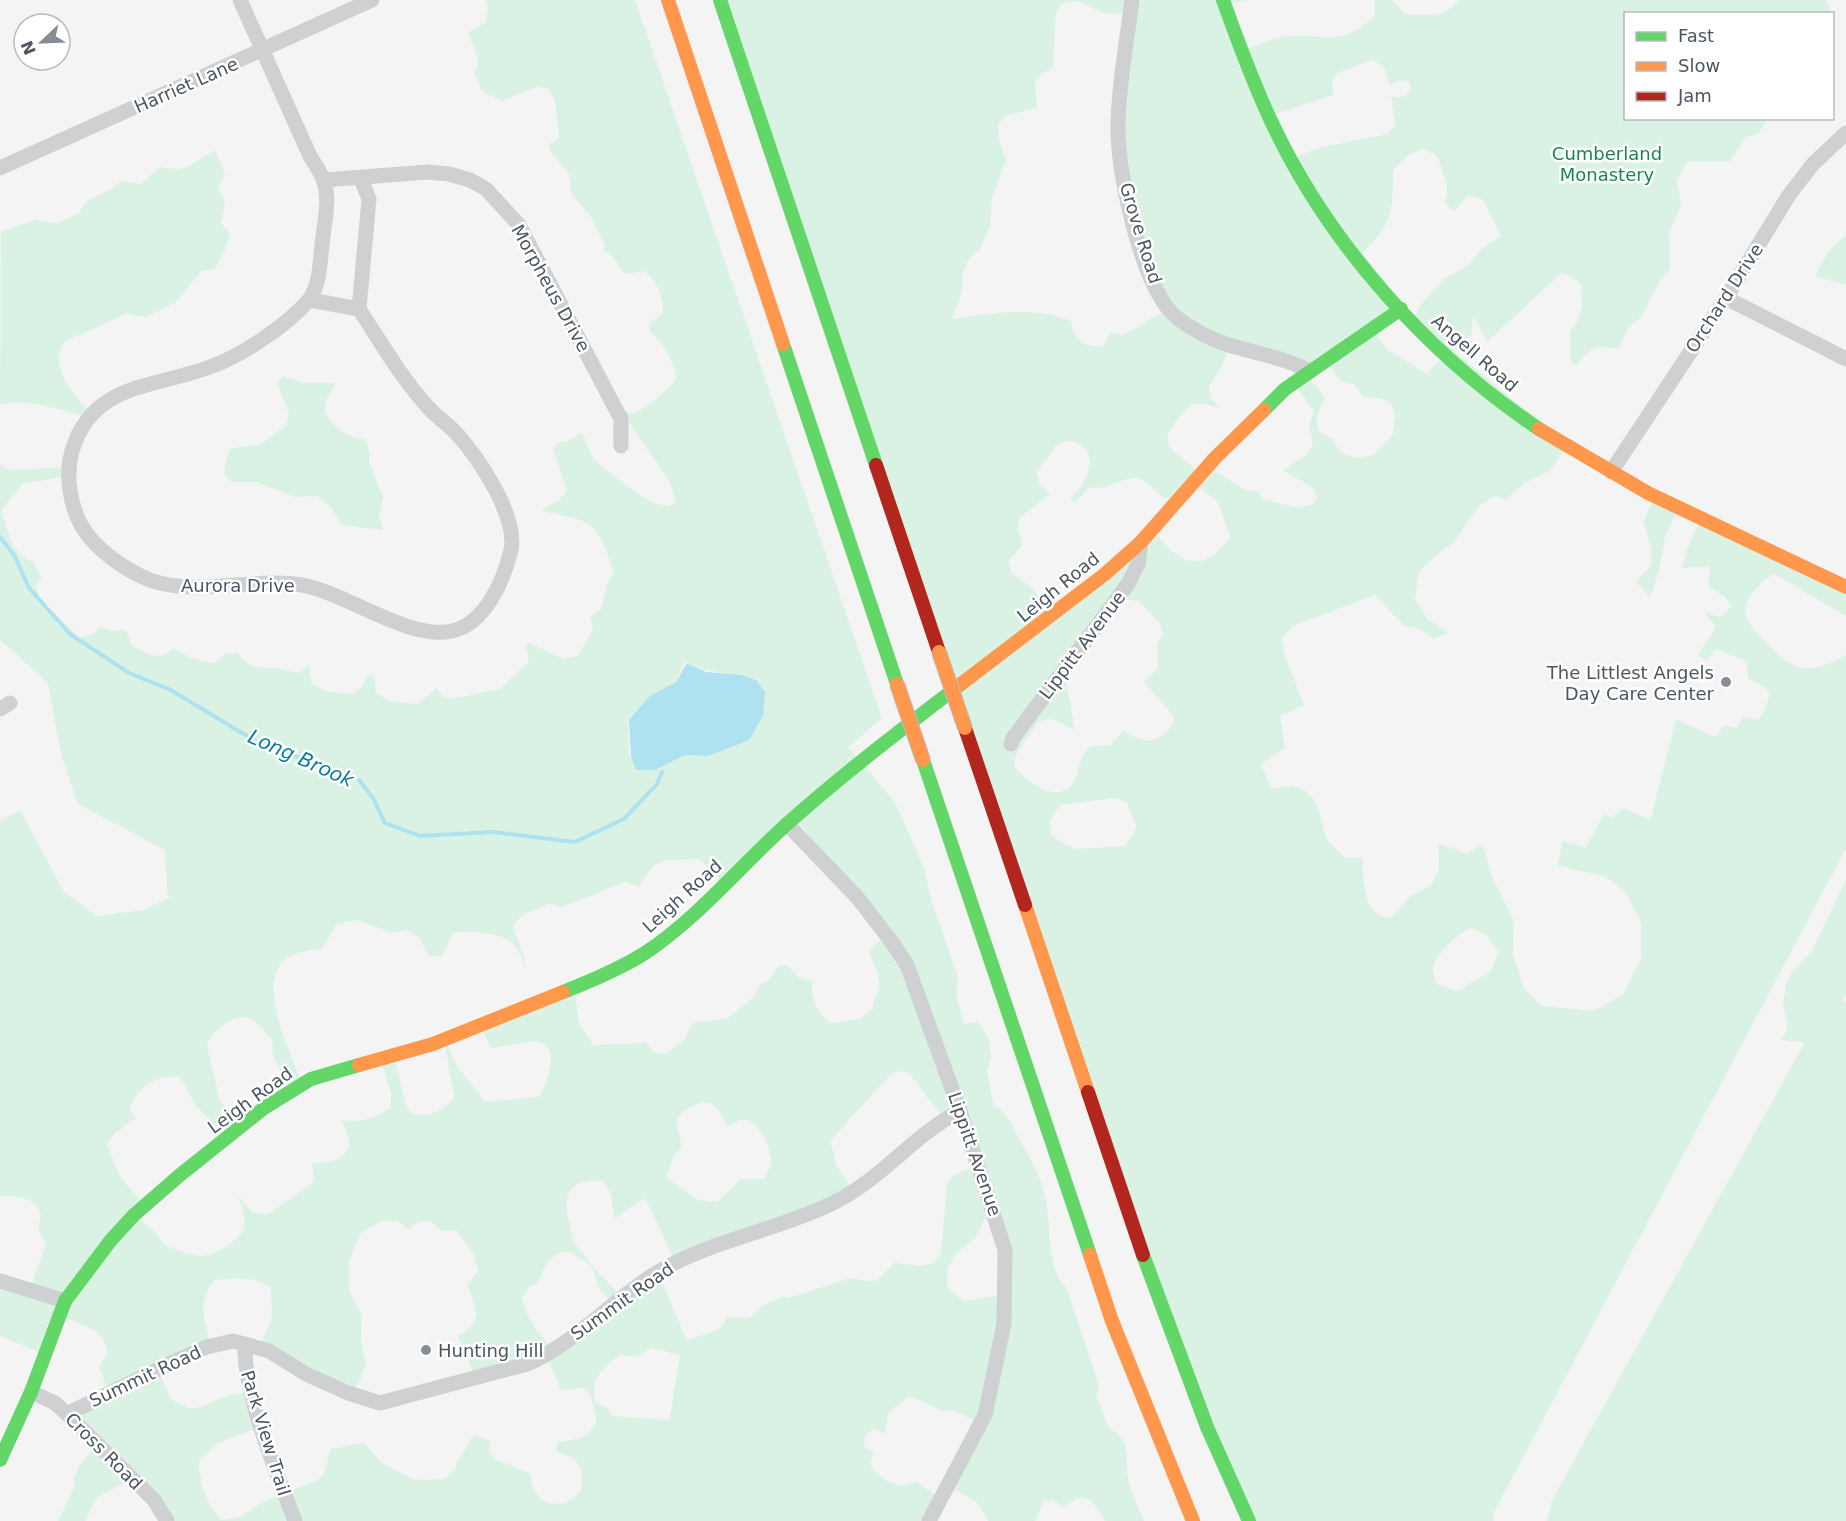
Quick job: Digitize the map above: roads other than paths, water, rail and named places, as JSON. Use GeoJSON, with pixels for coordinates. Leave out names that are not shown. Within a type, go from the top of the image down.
{"type":"FeatureCollection","features":[{"type":"Feature","properties":{"kind":"main road"},"geometry":{"type":"LineString","coordinates":[[668,0],[1112,1321],[1193,1521]]}},
{"type":"Feature","properties":{"kind":"main road"},"geometry":{"type":"LineString","coordinates":[[720,0],[1160,1306],[1207,1427],[1249,1521]]}},
{"type":"Feature","properties":{"kind":"main road","name":"Angell Road"},"geometry":{"type":"LineString","coordinates":[[1223,0],[1254,84],[1295,166],[1331,224],[1401,309],[1460,367],[1496,398],[1538,428],[1611,472],[1846,586]]}},
{"type":"Feature","properties":{"kind":"main road","name":"Leigh Road"},"geometry":{"type":"LineString","coordinates":[[0,1460],[31,1392],[65,1301],[111,1240],[134,1215],[189,1168],[286,1092],[311,1078],[433,1044],[622,966],[673,932],[786,824],[875,750],[1081,595],[1141,542],[1215,458],[1285,389],[1401,309]]}},
{"type":"Feature","properties":{"kind":"street"},"geometry":{"type":"LineString","coordinates":[[240,0],[310,156],[324,180],[326,201],[318,277],[310,300],[358,309],[369,199],[361,179],[324,180]]}},
{"type":"Feature","properties":{"kind":"street","name":"Harriet Lane"},"geometry":{"type":"LineString","coordinates":[[0,168],[372,0]]}},
{"type":"Feature","properties":{"kind":"street","name":"Grove Road"},"geometry":{"type":"LineString","coordinates":[[1132,0],[1118,124],[1122,172],[1134,221],[1159,294],[1167,307],[1194,330],[1212,339],[1309,371]]}},
{"type":"Feature","properties":{"kind":"street","name":"Orchard Drive"},"geometry":{"type":"LineString","coordinates":[[1611,472],[1726,298],[1789,195],[1813,164],[1846,133]]}},
{"type":"Feature","properties":{"kind":"street","name":"Morpheus Drive"},"geometry":{"type":"LineString","coordinates":[[361,179],[406,172],[449,174],[470,180],[486,189],[504,207],[524,235],[621,419],[621,446]]}},
{"type":"Feature","properties":{"kind":"street"},"geometry":{"type":"LineString","coordinates":[[1726,298],[1846,359]]}},
{"type":"Feature","properties":{"kind":"street","name":"Aurora Drive"},"geometry":{"type":"LineString","coordinates":[[310,300],[245,350],[211,367],[130,389],[90,413],[77,435],[69,461],[70,488],[83,528],[100,548],[148,579],[170,585],[268,582],[302,585],[334,593],[390,620],[420,630],[440,633],[456,631],[473,620],[490,600],[503,578],[512,545],[507,519],[497,493],[474,453],[453,429],[428,407],[358,309]]}},
{"type":"Feature","properties":{"kind":"street","name":"Lippitt Avenue"},"geometry":{"type":"LineString","coordinates":[[1011,744],[1013,738],[1128,584],[1138,564],[1141,542]]}},
{"type":"Feature","properties":{"kind":"street","name":"Lippitt Avenue"},"geometry":{"type":"LineString","coordinates":[[786,824],[857,897],[891,940],[907,965],[960,1111],[1005,1250],[1004,1324],[985,1414],[929,1521]]}},
{"type":"Feature","properties":{"kind":"street","name":"Summit Road"},"geometry":{"type":"LineString","coordinates":[[67,1414],[207,1347],[233,1341],[269,1351],[306,1374],[348,1393],[380,1403],[526,1365],[548,1354],[614,1302],[664,1269],[728,1239],[791,1220],[843,1198],[939,1123],[960,1111]]}},
{"type":"Feature","properties":{"kind":"street"},"geometry":{"type":"LineString","coordinates":[[0,1281],[65,1301]]}},
{"type":"Feature","properties":{"kind":"street","name":"Park View Trail"},"geometry":{"type":"LineString","coordinates":[[245,1344],[244,1365],[265,1436],[295,1521]]}},
{"type":"Feature","properties":{"kind":"street","name":"Cross Road"},"geometry":{"type":"LineString","coordinates":[[31,1392],[55,1403],[67,1414],[154,1500],[167,1521]]}},
{"type":"Feature","properties":{"kind":"water"},"geometry":{"type":"Polygon","coordinates":[[[687,663],[706,672],[741,675],[756,680],[765,692],[763,716],[749,740],[708,756],[685,755],[655,770],[636,770],[631,756],[629,720],[650,696],[676,682],[687,663]]]}},
{"type":"Feature","properties":{"kind":"waterway","name":"Long Brook"},"geometry":{"type":"LineString","coordinates":[[0,537],[14,555],[29,588],[70,634],[129,673],[169,689],[257,742],[359,780],[373,798],[385,823],[420,836],[493,832],[575,842],[624,819],[657,784],[662,772]]}},
{"type":"Feature","properties":{"kind":"place","name":"The Littlest Angels Day Care Center"},"geometry":{"type":"Point","coordinates":[1726,682]}},
{"type":"Feature","properties":{"kind":"place","name":"Hunting Hill"},"geometry":{"type":"Point","coordinates":[426,1350]}},
{"type":"Feature","properties":{"kind":"park label","name":"Cumberland Monastery"},"geometry":{"type":"Point","coordinates":[1607,163]}}]}
